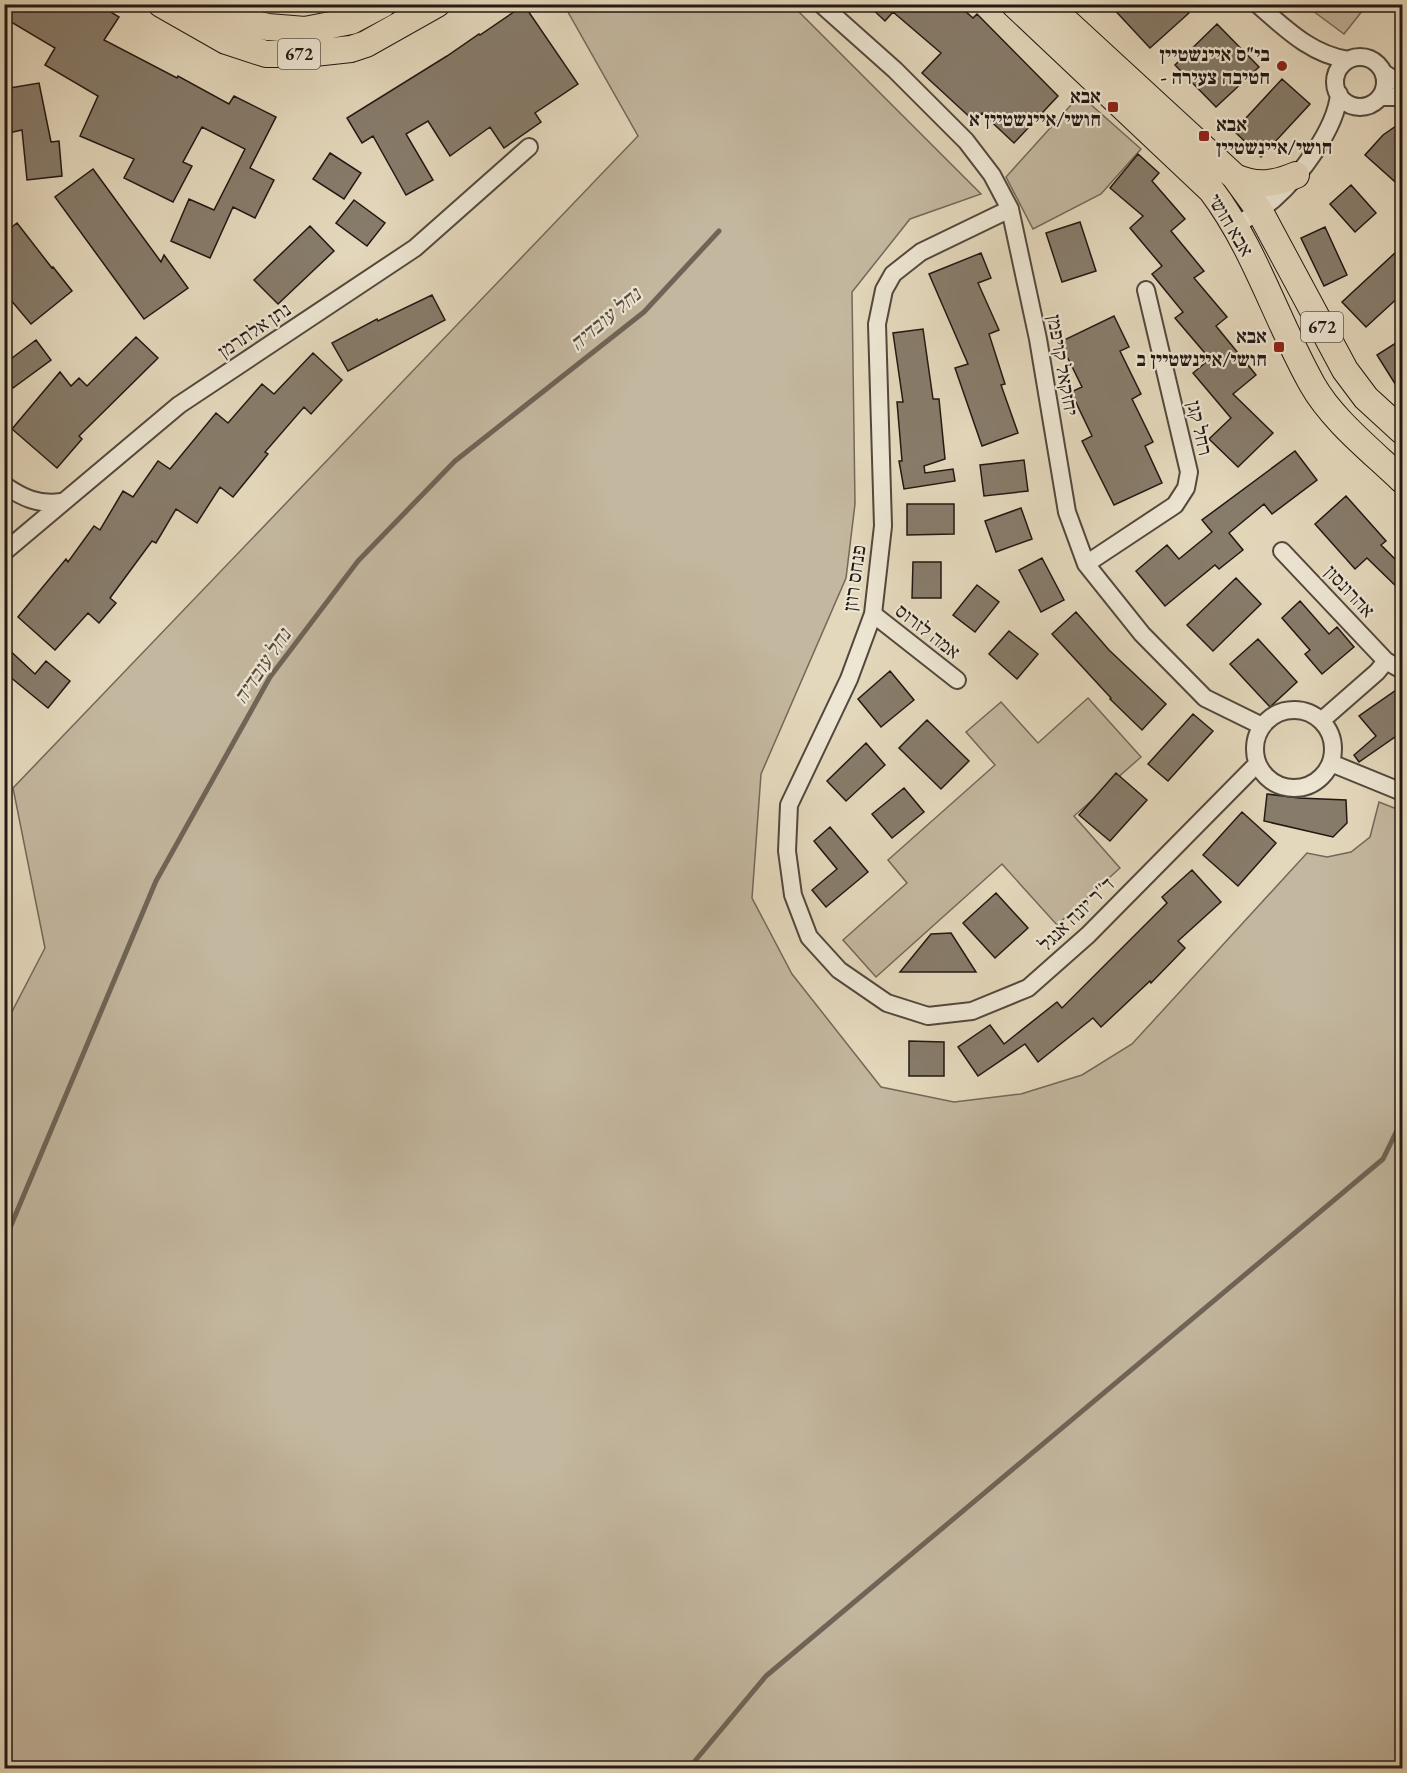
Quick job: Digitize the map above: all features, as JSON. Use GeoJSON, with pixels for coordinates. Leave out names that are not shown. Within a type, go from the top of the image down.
{"type":"FeatureCollection","features":[{"type":"Feature","properties":{"kind":"main road","name":"672"},"geometry":{"type":"LineString","coordinates":[[161,4],[226,41],[266,54],[305,54],[351,49],[366,44],[436,4]]}},
{"type":"Feature","properties":{"kind":"main road","name":"672"},"geometry":{"type":"LineString","coordinates":[[209,4],[235,19],[268,27],[305,30],[351,21],[383,4]]}},
{"type":"Feature","properties":{"kind":"main road","name":"אבא חושי"},"geometry":{"type":"LineString","coordinates":[[1014,4],[1210,190],[1236,226],[1313,386],[1332,410],[1402,480]]}},
{"type":"Feature","properties":{"kind":"main road","name":"אבא חושי"},"geometry":{"type":"LineString","coordinates":[[1047,4],[1235,177],[1259,210],[1345,370],[1366,398],[1402,431]]}},
{"type":"Feature","properties":{"kind":"main road"},"geometry":{"type":"LineString","coordinates":[[1235,177],[1251,183],[1272,183],[1296,175]]}},
{"type":"Feature","properties":{"kind":"street","name":"יחזקאל קויפמן"},"geometry":{"type":"LineString","coordinates":[[821,4],[895,70],[966,141],[992,175],[1010,209],[1038,339],[1067,512],[1086,564],[1142,634],[1205,698],[1262,726]]}},
{"type":"Feature","properties":{"kind":"street"},"geometry":{"type":"LineString","coordinates":[[1236,226],[1274,199],[1325,137],[1346,119],[1374,101],[1384,90],[1384,73],[1380,65],[1373,60],[1365,57],[1348,60],[1313,49],[1257,4]]}},
{"type":"Feature","properties":{"kind":"street"},"geometry":{"type":"LineString","coordinates":[[1325,137],[1334,116],[1339,94],[1335,79],[1337,71],[1348,60]]}},
{"type":"Feature","properties":{"kind":"street"},"geometry":{"type":"LineString","coordinates":[[1384,73],[1402,85]]}},
{"type":"Feature","properties":{"kind":"street"},"geometry":{"type":"LineString","coordinates":[[1339,94],[1350,105],[1402,97]]}},
{"type":"Feature","properties":{"kind":"street","name":"נתן אלתרמן"},"geometry":{"type":"LineString","coordinates":[[4,552],[179,405],[415,248],[529,147]]}},
{"type":"Feature","properties":{"kind":"street","name":"פנחס רוזן"},"geometry":{"type":"LineString","coordinates":[[887,1003],[839,970],[809,937],[793,895],[787,851],[789,805],[849,679],[873,614],[882,526],[877,324],[884,290],[893,274],[921,252],[1010,209]]}},
{"type":"Feature","properties":{"kind":"street","name":"רחל קגן"},"geometry":{"type":"LineString","coordinates":[[1086,564],[1175,505],[1186,488],[1189,472],[1146,290]]}},
{"type":"Feature","properties":{"kind":"street"},"geometry":{"type":"LineString","coordinates":[[4,485],[20,495],[45,504],[61,502]]}},
{"type":"Feature","properties":{"kind":"street","name":"אהרונסון"},"geometry":{"type":"LineString","coordinates":[[1282,551],[1386,661],[1402,670]]}},
{"type":"Feature","properties":{"kind":"street","name":"אמה לזרוס"},"geometry":{"type":"LineString","coordinates":[[873,614],[957,680]]}},
{"type":"Feature","properties":{"kind":"street"},"geometry":{"type":"LineString","coordinates":[[1321,721],[1377,672],[1386,661]]}},
{"type":"Feature","properties":{"kind":"street"},"geometry":{"type":"LineString","coordinates":[[1297,710],[1321,721],[1333,740],[1334,752],[1324,775],[1314,784],[1301,788],[1288,788],[1275,784],[1264,775],[1257,764],[1254,751],[1256,738],[1262,726],[1272,717],[1284,711],[1297,710]]}},
{"type":"Feature","properties":{"kind":"street"},"geometry":{"type":"LineString","coordinates":[[1331,763],[1402,792]]}},
{"type":"Feature","properties":{"kind":"street","name":"ד''ר יונה אנגל"},"geometry":{"type":"LineString","coordinates":[[887,1003],[928,1017],[972,1011],[1028,988],[1088,935],[1257,764]]}},
{"type":"Feature","properties":{"kind":"shaded area"},"geometry":{"type":"Polygon","coordinates":[[[564,5],[792,5],[981,194],[910,219],[852,292],[855,504],[846,578],[761,774],[752,898],[792,974],[881,1087],[954,1102],[1021,1094],[1082,1075],[1132,1044],[1307,853],[1327,857],[1351,852],[1370,837],[1379,802],[1402,811],[1402,1768],[5,1768],[5,1025],[45,948],[13,788],[638,136],[564,5]]]}},
{"type":"Feature","properties":{"kind":"shaded area"},"geometry":{"type":"Polygon","coordinates":[[[1305,5],[1367,5],[1344,34],[1305,5]]]}},
{"type":"Feature","properties":{"kind":"shaded area"},"geometry":{"type":"Polygon","coordinates":[[[1080,95],[1141,149],[1101,194],[1033,229],[1006,177],[1080,95]]]}},
{"type":"Feature","properties":{"kind":"shaded area"},"geometry":{"type":"Polygon","coordinates":[[[1088,698],[1141,757],[1074,816],[1120,868],[1057,925],[1002,864],[876,977],[843,940],[907,883],[888,860],[995,765],[966,732],[1001,702],[1038,743],[1088,698]]]}},
{"type":"Feature","properties":{"kind":"building"},"geometry":{"type":"Polygon","coordinates":[[[14,4],[98,4],[119,17],[104,40],[229,104],[234,96],[276,117],[250,168],[274,180],[255,218],[233,207],[210,258],[171,241],[189,199],[214,210],[245,149],[202,127],[183,162],[192,166],[173,202],[124,178],[134,159],[80,136],[98,96],[45,65],[55,48],[6,19],[14,4]]]}},
{"type":"Feature","properties":{"kind":"building"},"geometry":{"type":"Polygon","coordinates":[[[867,4],[957,4],[973,18],[977,14],[1058,96],[1014,143],[982,113],[974,121],[922,73],[941,53],[893,12],[885,21],[867,4]]]}},
{"type":"Feature","properties":{"kind":"building"},"geometry":{"type":"Polygon","coordinates":[[[1109,4],[1182,4],[1189,13],[1150,48],[1109,4]]]}},
{"type":"Feature","properties":{"kind":"building"},"geometry":{"type":"Polygon","coordinates":[[[524,5],[578,84],[535,113],[541,122],[504,148],[490,127],[450,156],[428,121],[406,134],[433,180],[406,195],[373,136],[362,143],[347,118],[524,5]]]}},
{"type":"Feature","properties":{"kind":"building"},"geometry":{"type":"Polygon","coordinates":[[[1217,24],[1259,67],[1216,107],[1175,65],[1217,24]]]}},
{"type":"Feature","properties":{"kind":"building"},"geometry":{"type":"Polygon","coordinates":[[[1282,79],[1310,104],[1261,157],[1234,131],[1282,79]]]}},
{"type":"Feature","properties":{"kind":"building"},"geometry":{"type":"Polygon","coordinates":[[[39,83],[51,142],[59,141],[62,176],[27,180],[22,130],[4,134],[4,89],[39,83]]]}},
{"type":"Feature","properties":{"kind":"building"},"geometry":{"type":"Polygon","coordinates":[[[1402,122],[1402,188],[1365,155],[1383,135],[1402,122]]]}},
{"type":"Feature","properties":{"kind":"building"},"geometry":{"type":"Polygon","coordinates":[[[330,153],[361,173],[344,199],[313,179],[330,153]]]}},
{"type":"Feature","properties":{"kind":"building"},"geometry":{"type":"Polygon","coordinates":[[[1138,154],[1159,173],[1152,181],[1185,219],[1171,231],[1204,271],[1194,278],[1227,317],[1216,326],[1256,375],[1233,394],[1273,433],[1238,467],[1209,439],[1231,418],[1193,373],[1210,359],[1175,318],[1183,312],[1152,274],[1162,266],[1130,228],[1143,216],[1110,188],[1138,154]]]}},
{"type":"Feature","properties":{"kind":"building"},"geometry":{"type":"Polygon","coordinates":[[[93,169],[161,262],[164,255],[188,288],[144,319],[55,197],[93,169]]]}},
{"type":"Feature","properties":{"kind":"building"},"geometry":{"type":"Polygon","coordinates":[[[1351,185],[1376,213],[1355,232],[1330,204],[1351,185]]]}},
{"type":"Feature","properties":{"kind":"building"},"geometry":{"type":"Polygon","coordinates":[[[354,200],[385,223],[367,246],[336,223],[354,200]]]}},
{"type":"Feature","properties":{"kind":"building"},"geometry":{"type":"Polygon","coordinates":[[[1080,222],[1096,271],[1062,282],[1046,233],[1080,222]]]}},
{"type":"Feature","properties":{"kind":"building"},"geometry":{"type":"Polygon","coordinates":[[[17,223],[72,291],[31,324],[4,292],[4,233],[17,223]]]}},
{"type":"Feature","properties":{"kind":"building"},"geometry":{"type":"Polygon","coordinates":[[[310,226],[334,251],[278,304],[254,280],[310,226]]]}},
{"type":"Feature","properties":{"kind":"building"},"geometry":{"type":"Polygon","coordinates":[[[1325,227],[1347,275],[1324,286],[1301,238],[1325,227]]]}},
{"type":"Feature","properties":{"kind":"building"},"geometry":{"type":"Polygon","coordinates":[[[1396,252],[1402,259],[1402,294],[1366,327],[1342,302],[1396,252]]]}},
{"type":"Feature","properties":{"kind":"building"},"geometry":{"type":"Polygon","coordinates":[[[981,253],[991,278],[978,283],[999,330],[989,334],[1005,384],[1001,385],[1018,433],[982,446],[955,368],[968,364],[929,274],[981,253]]]}},
{"type":"Feature","properties":{"kind":"building"},"geometry":{"type":"Polygon","coordinates":[[[432,295],[445,320],[348,371],[332,343],[377,319],[378,321],[432,295]]]}},
{"type":"Feature","properties":{"kind":"building"},"geometry":{"type":"Polygon","coordinates":[[[1114,316],[1129,347],[1120,351],[1141,394],[1132,399],[1153,442],[1145,446],[1162,483],[1114,505],[1082,441],[1092,436],[1071,392],[1082,387],[1060,342],[1114,316]]]}},
{"type":"Feature","properties":{"kind":"building"},"geometry":{"type":"Polygon","coordinates":[[[923,329],[933,399],[939,399],[945,459],[924,466],[925,473],[953,469],[955,481],[904,489],[899,461],[902,461],[897,402],[903,402],[893,333],[923,329]]]}},
{"type":"Feature","properties":{"kind":"building"},"geometry":{"type":"Polygon","coordinates":[[[136,337],[158,358],[79,436],[82,439],[57,468],[12,429],[60,372],[71,386],[79,378],[87,386],[136,337]]]}},
{"type":"Feature","properties":{"kind":"building"},"geometry":{"type":"Polygon","coordinates":[[[1402,339],[1402,395],[1377,355],[1402,339]]]}},
{"type":"Feature","properties":{"kind":"building"},"geometry":{"type":"Polygon","coordinates":[[[36,340],[51,360],[13,388],[4,376],[4,364],[36,340]]]}},
{"type":"Feature","properties":{"kind":"building"},"geometry":{"type":"Polygon","coordinates":[[[313,353],[342,380],[311,414],[304,407],[265,452],[268,454],[233,497],[220,487],[197,523],[176,509],[156,543],[152,541],[110,598],[116,603],[99,623],[88,613],[55,650],[18,617],[66,559],[68,562],[94,526],[100,530],[123,491],[133,497],[158,461],[170,469],[216,413],[228,423],[262,384],[274,394],[313,353]]]}},
{"type":"Feature","properties":{"kind":"building"},"geometry":{"type":"Polygon","coordinates":[[[1295,451],[1317,480],[1272,514],[1264,504],[1229,533],[1243,550],[1219,569],[1215,565],[1165,606],[1136,571],[1167,545],[1179,559],[1212,532],[1202,520],[1295,451]]]}},
{"type":"Feature","properties":{"kind":"building"},"geometry":{"type":"Polygon","coordinates":[[[1024,460],[1028,491],[984,496],[980,465],[1024,460]]]}},
{"type":"Feature","properties":{"kind":"building"},"geometry":{"type":"Polygon","coordinates":[[[1346,496],[1386,541],[1381,545],[1402,566],[1402,592],[1367,558],[1355,569],[1315,524],[1346,496]]]}},
{"type":"Feature","properties":{"kind":"building"},"geometry":{"type":"Polygon","coordinates":[[[907,504],[954,504],[954,534],[907,535],[907,504]]]}},
{"type":"Feature","properties":{"kind":"building"},"geometry":{"type":"Polygon","coordinates":[[[1021,508],[1032,539],[996,552],[985,521],[1021,508]]]}},
{"type":"Feature","properties":{"kind":"building"},"geometry":{"type":"Polygon","coordinates":[[[1042,558],[1064,600],[1041,612],[1019,570],[1042,558]]]}},
{"type":"Feature","properties":{"kind":"building"},"geometry":{"type":"Polygon","coordinates":[[[913,562],[941,562],[941,598],[912,598],[913,562]]]}},
{"type":"Feature","properties":{"kind":"building"},"geometry":{"type":"Polygon","coordinates":[[[1236,578],[1261,604],[1213,651],[1187,625],[1236,578]]]}},
{"type":"Feature","properties":{"kind":"building"},"geometry":{"type":"Polygon","coordinates":[[[977,585],[999,602],[975,632],[953,615],[977,585]]]}},
{"type":"Feature","properties":{"kind":"building"},"geometry":{"type":"Polygon","coordinates":[[[1300,601],[1329,634],[1337,627],[1354,647],[1322,674],[1305,654],[1310,650],[1282,618],[1300,601]]]}},
{"type":"Feature","properties":{"kind":"building"},"geometry":{"type":"Polygon","coordinates":[[[1076,612],[1109,650],[1166,704],[1142,730],[1110,699],[1052,634],[1076,612]]]}},
{"type":"Feature","properties":{"kind":"building"},"geometry":{"type":"Polygon","coordinates":[[[1009,631],[1038,654],[1017,679],[989,654],[1009,631]]]}},
{"type":"Feature","properties":{"kind":"building"},"geometry":{"type":"Polygon","coordinates":[[[1258,639],[1297,682],[1270,707],[1230,664],[1258,639]]]}},
{"type":"Feature","properties":{"kind":"building"},"geometry":{"type":"Polygon","coordinates":[[[4,645],[35,674],[46,661],[70,681],[48,708],[4,672],[4,645]]]}},
{"type":"Feature","properties":{"kind":"building"},"geometry":{"type":"Polygon","coordinates":[[[890,671],[914,700],[881,727],[858,699],[890,671]]]}},
{"type":"Feature","properties":{"kind":"building"},"geometry":{"type":"Polygon","coordinates":[[[1402,686],[1402,732],[1359,762],[1354,755],[1376,736],[1359,716],[1402,686]]]}},
{"type":"Feature","properties":{"kind":"building"},"geometry":{"type":"Polygon","coordinates":[[[1193,714],[1213,731],[1168,781],[1148,764],[1193,714]]]}},
{"type":"Feature","properties":{"kind":"building"},"geometry":{"type":"Polygon","coordinates":[[[927,720],[969,761],[941,789],[899,748],[927,720]]]}},
{"type":"Feature","properties":{"kind":"building"},"geometry":{"type":"Polygon","coordinates":[[[866,743],[885,765],[846,801],[827,781],[866,743]]]}},
{"type":"Feature","properties":{"kind":"building"},"geometry":{"type":"Polygon","coordinates":[[[1116,773],[1147,800],[1110,841],[1079,815],[1116,773]]]}},
{"type":"Feature","properties":{"kind":"building"},"geometry":{"type":"Polygon","coordinates":[[[904,788],[924,812],[892,838],[872,814],[904,788]]]}},
{"type":"Feature","properties":{"kind":"building"},"geometry":{"type":"Polygon","coordinates":[[[1267,794],[1346,800],[1347,823],[1333,837],[1264,821],[1267,794]]]}},
{"type":"Feature","properties":{"kind":"building"},"geometry":{"type":"Polygon","coordinates":[[[1242,812],[1276,843],[1238,886],[1203,855],[1242,812]]]}},
{"type":"Feature","properties":{"kind":"building"},"geometry":{"type":"Polygon","coordinates":[[[830,827],[868,872],[826,907],[812,890],[837,869],[814,841],[830,827]]]}},
{"type":"Feature","properties":{"kind":"building"},"geometry":{"type":"Polygon","coordinates":[[[1192,870],[1221,902],[1178,941],[1185,948],[1151,983],[1150,981],[1101,1027],[1093,1018],[1038,1062],[1025,1044],[978,1076],[958,1047],[990,1025],[1004,1044],[1057,1002],[1062,1008],[1167,903],[1162,897],[1192,870]]]}},
{"type":"Feature","properties":{"kind":"building"},"geometry":{"type":"Polygon","coordinates":[[[996,893],[1028,928],[995,958],[963,923],[996,893]]]}},
{"type":"Feature","properties":{"kind":"building"},"geometry":{"type":"Polygon","coordinates":[[[951,933],[976,972],[900,972],[931,934],[951,933]]]}},
{"type":"Feature","properties":{"kind":"building"},"geometry":{"type":"Polygon","coordinates":[[[909,1041],[944,1042],[944,1076],[909,1076],[909,1041]]]}},
{"type":"Feature","properties":{"kind":"waterway","name":"נחל עובדיה"},"geometry":{"type":"LineString","coordinates":[[4,1242],[156,881],[270,677],[358,561],[455,461],[644,312],[719,231]]}},
{"type":"Feature","properties":{"kind":"waterway"},"geometry":{"type":"LineString","coordinates":[[689,1768],[766,1676],[1383,1159],[1402,1120]]}},
{"type":"Feature","properties":{"kind":"place","name":"בי\"ס איינשטיין - חטיבה צעירה"},"geometry":{"type":"Point","coordinates":[1282,66]}},
{"type":"Feature","properties":{"kind":"place","name":"אבא חושי/איינשטיין א"},"geometry":{"type":"Point","coordinates":[1113,107]}},
{"type":"Feature","properties":{"kind":"place","name":"אבא חושי/איינשטיין"},"geometry":{"type":"Point","coordinates":[1204,136]}},
{"type":"Feature","properties":{"kind":"place","name":"אבא חושי/איינשטיין ב"},"geometry":{"type":"Point","coordinates":[1279,347]}}]}
